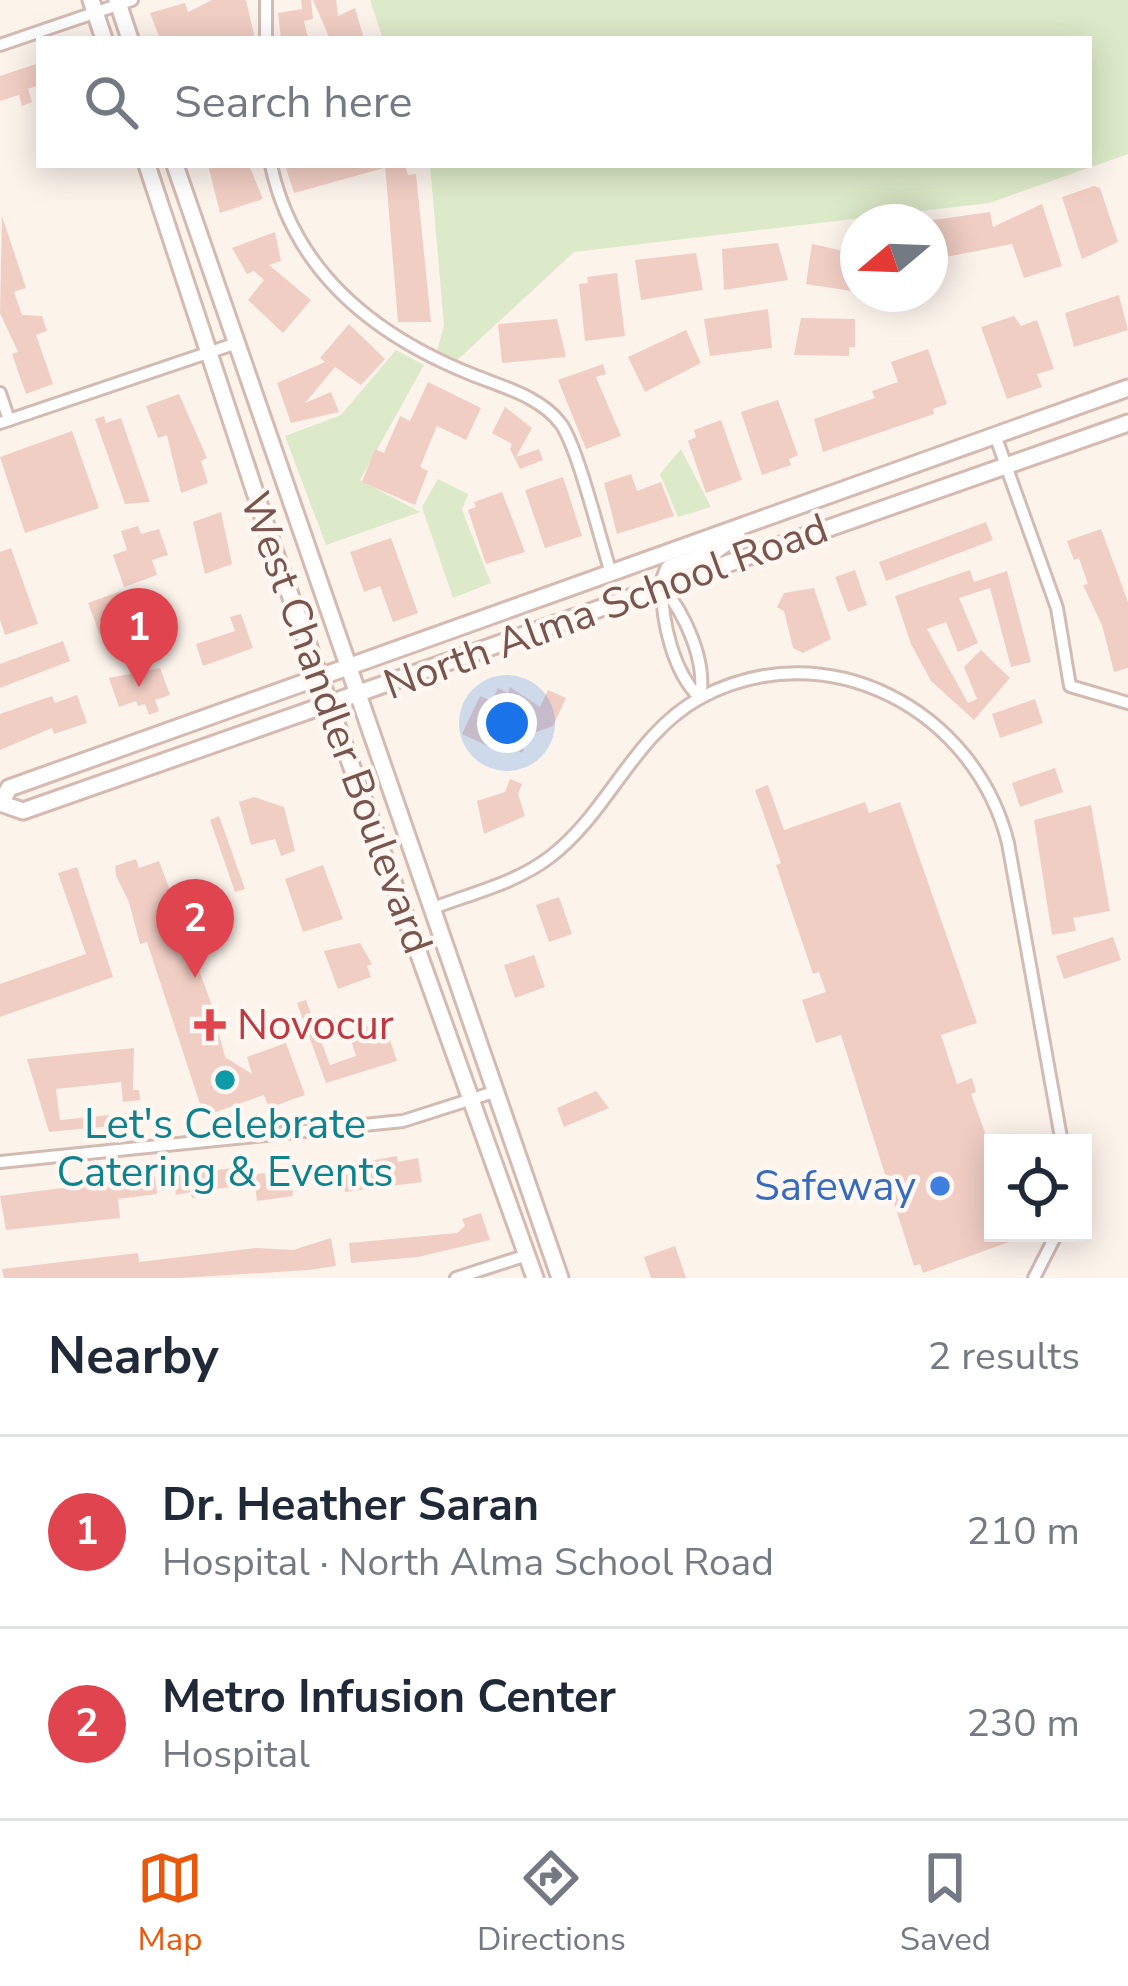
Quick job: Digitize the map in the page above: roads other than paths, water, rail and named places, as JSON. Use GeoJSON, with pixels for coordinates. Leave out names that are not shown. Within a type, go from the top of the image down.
{"type":"FeatureCollection","features":[{"type":"Feature","properties":{"kind":"main road"},"geometry":{"type":"LineString","coordinates":[[122,1],[129,36]]}},
{"type":"Feature","properties":{"kind":"main road"},"geometry":{"type":"LineString","coordinates":[[93,6],[103,36]]}},
{"type":"Feature","properties":{"kind":"main road","name":"West Chandler Boulevard"},"geometry":{"type":"LineString","coordinates":[[148,168],[329,705],[535,1278]]}},
{"type":"Feature","properties":{"kind":"main road","name":"West Chandler Boulevard"},"geometry":{"type":"LineString","coordinates":[[176,168],[560,1278]]}},
{"type":"Feature","properties":{"kind":"main road","name":"North Alma School Road"},"geometry":{"type":"LineString","coordinates":[[1128,388],[9,788],[1,803],[23,811],[1128,423]]}},
{"type":"Feature","properties":{"kind":"main road"},"geometry":{"type":"LineString","coordinates":[[662,586],[670,568],[716,550],[754,523]]}},
{"type":"Feature","properties":{"kind":"street"},"geometry":{"type":"LineString","coordinates":[[266,0],[266,36]]}},
{"type":"Feature","properties":{"kind":"street"},"geometry":{"type":"LineString","coordinates":[[0,45],[93,6],[122,1]]}},
{"type":"Feature","properties":{"kind":"street"},"geometry":{"type":"LineString","coordinates":[[272,168],[293,232],[342,295],[400,343],[546,409],[562,425],[611,573]]}},
{"type":"Feature","properties":{"kind":"street"},"geometry":{"type":"LineString","coordinates":[[0,392],[4,421],[237,343]]}},
{"type":"Feature","properties":{"kind":"street"},"geometry":{"type":"LineString","coordinates":[[995,435],[1058,608],[1070,686],[1128,703]]}},
{"type":"Feature","properties":{"kind":"street"},"geometry":{"type":"LineString","coordinates":[[662,586],[662,614],[687,685],[700,698]]}},
{"type":"Feature","properties":{"kind":"street"},"geometry":{"type":"LineString","coordinates":[[434,908],[518,877],[553,855],[630,759],[669,719],[700,698],[768,676],[840,678],[904,700],[966,752],[994,798],[1008,843],[1060,1134]]}},
{"type":"Feature","properties":{"kind":"street"},"geometry":{"type":"LineString","coordinates":[[0,1162],[403,1121],[494,1091]]}},
{"type":"Feature","properties":{"kind":"street"},"geometry":{"type":"LineString","coordinates":[[1034,1278],[1052,1242]]}},
{"type":"Feature","properties":{"kind":"street"},"geometry":{"type":"LineString","coordinates":[[456,1278],[527,1255]]}},
{"type":"Feature","properties":{"kind":"place","name":"Dr. Heather Saran"},"geometry":{"type":"Point","coordinates":[139,687]}},
{"type":"Feature","properties":{"kind":"place","name":"Metro Infusion Center"},"geometry":{"type":"Point","coordinates":[195,978]}},
{"type":"Feature","properties":{"kind":"place","name":"Novocur"},"geometry":{"type":"Point","coordinates":[210,1025]}},
{"type":"Feature","properties":{"kind":"place","name":"Let's Celebrate Catering & Events"},"geometry":{"type":"Point","coordinates":[225,1080]}},
{"type":"Feature","properties":{"kind":"place","name":"Safeway"},"geometry":{"type":"Point","coordinates":[940,1186]}}]}
